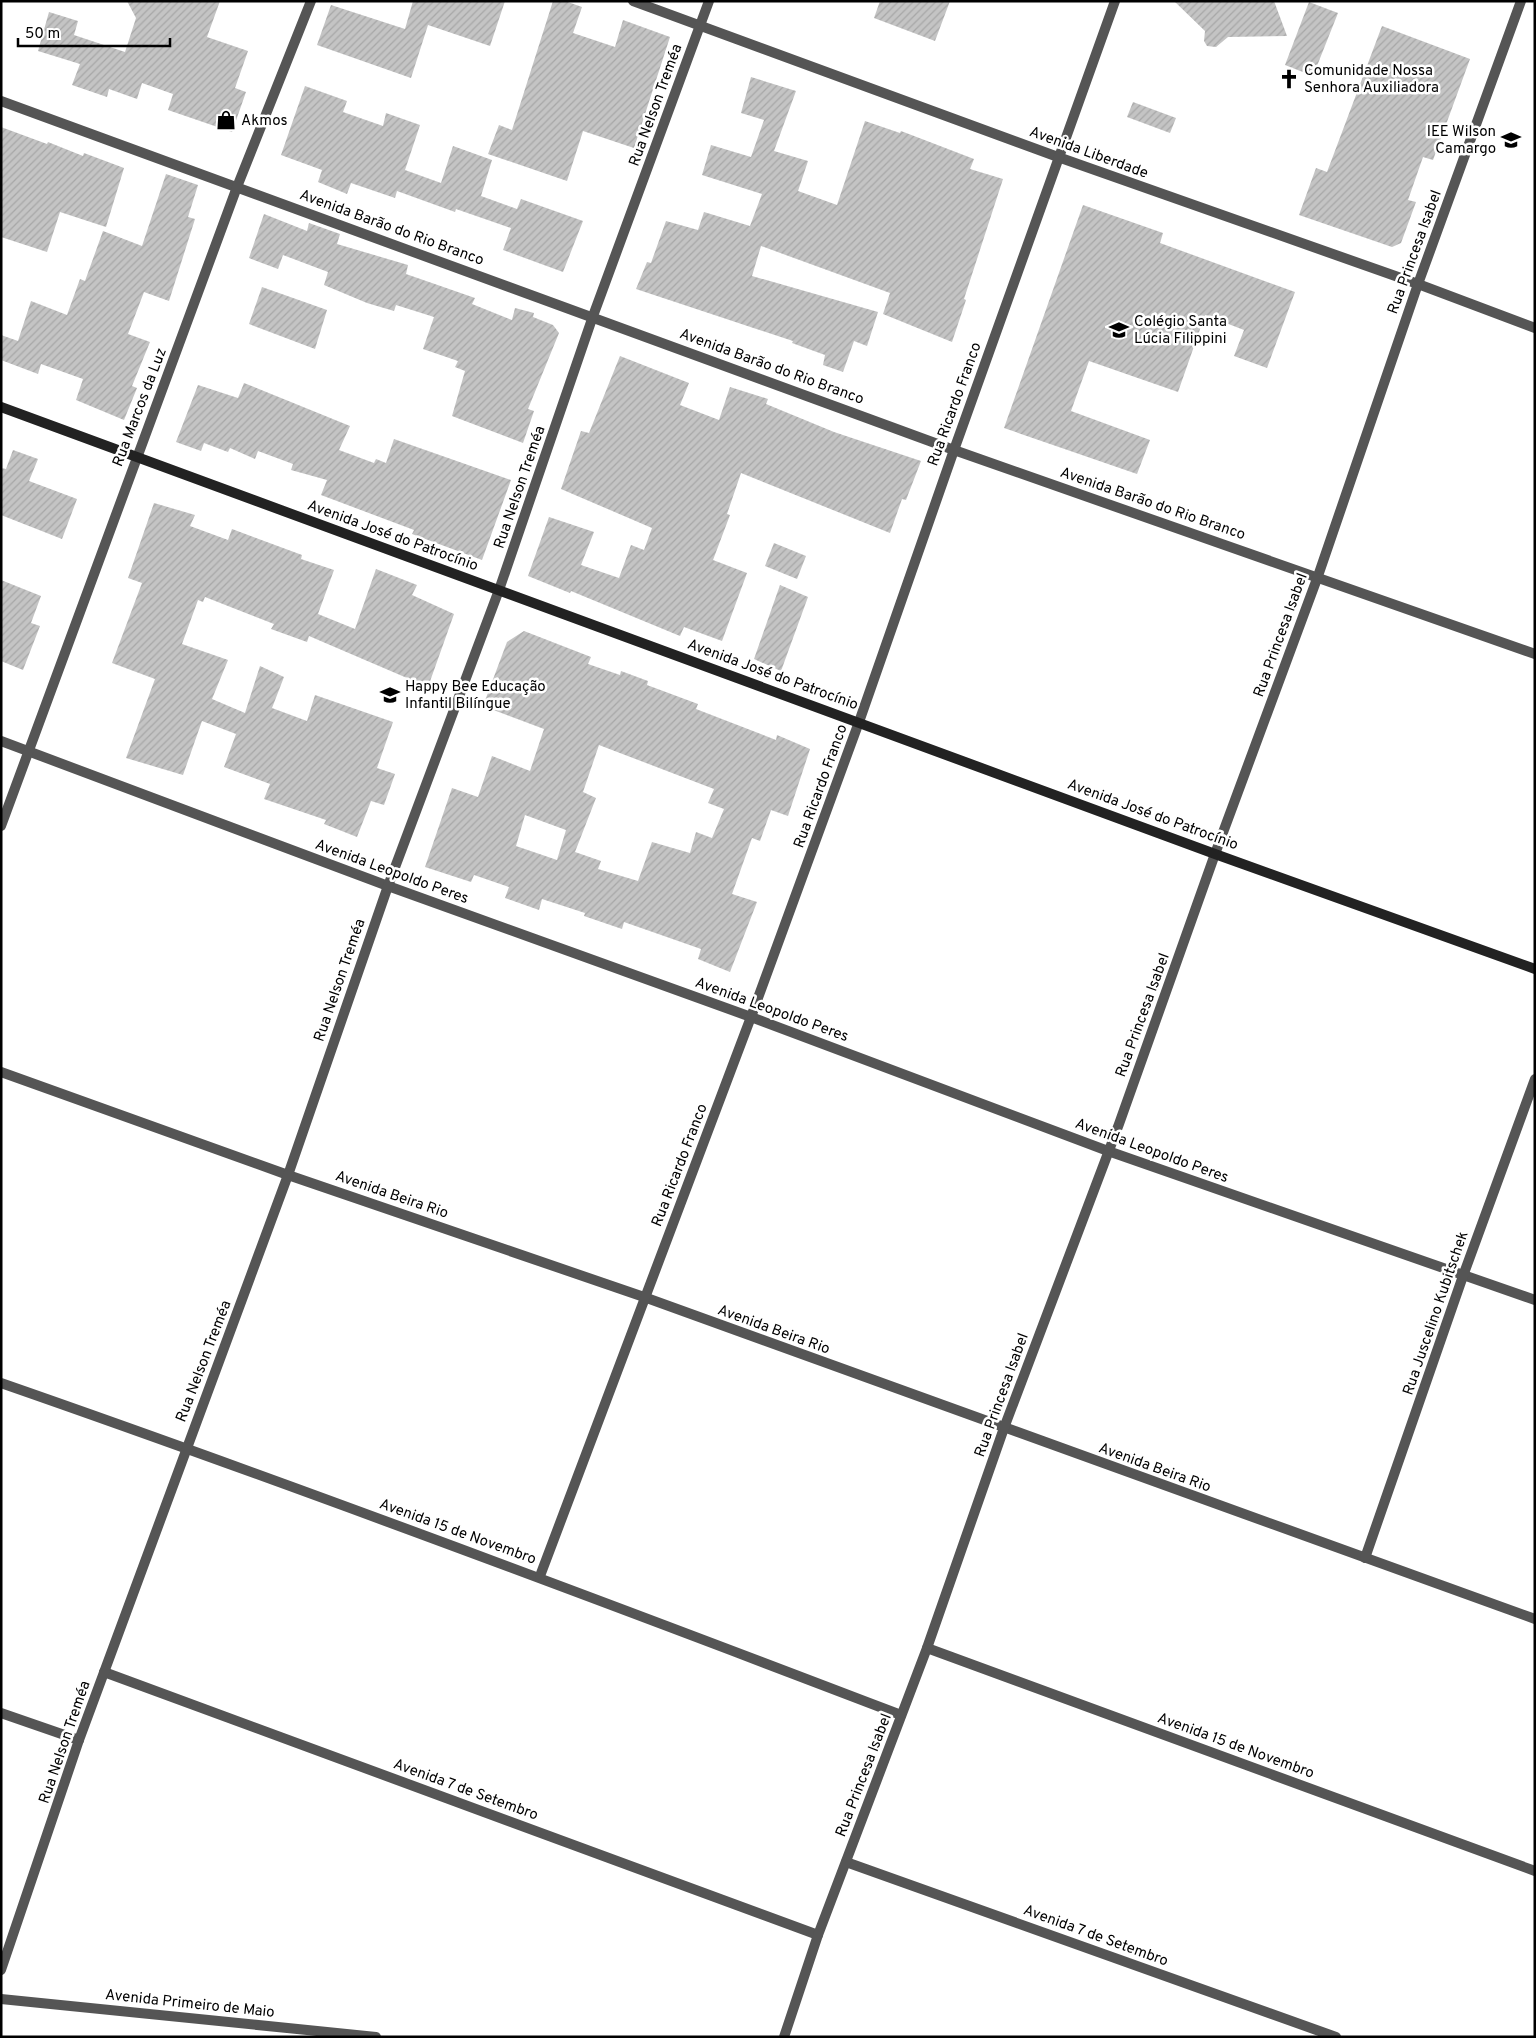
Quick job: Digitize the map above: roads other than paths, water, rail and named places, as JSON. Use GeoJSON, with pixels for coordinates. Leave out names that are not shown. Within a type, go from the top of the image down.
{"type":"FeatureCollection","features":[{"type":"Feature","properties":{"kind":"street","name":"Rua Marcos da Luz"},"geometry":{"type":"LineString","coordinates":[[1,826],[237,187],[311,1]]}},
{"type":"Feature","properties":{"kind":"street","name":"Avenida Liberdade"},"geometry":{"type":"LineString","coordinates":[[633,1],[1058,157],[1418,284],[1535,328]]}},
{"type":"Feature","properties":{"kind":"street","name":"Rua Nelson Treméa"},"geometry":{"type":"LineString","coordinates":[[1,1970],[79,1740],[288,1175],[388,886],[499,590],[593,316],[709,1]]}},
{"type":"Feature","properties":{"kind":"street","name":"Rua Ricardo Franco"},"geometry":{"type":"LineString","coordinates":[[540,1576],[860,722],[954,450],[1114,1]]}},
{"type":"Feature","properties":{"kind":"street","name":"Rua Princesa Isabel"},"geometry":{"type":"LineString","coordinates":[[784,2037],[818,1935],[926,1648],[1004,1428],[1119,1124],[1215,854],[1318,576],[1418,284],[1521,1]]}},
{"type":"Feature","properties":{"kind":"street","name":"Avenida Barão do Rio Branco"},"geometry":{"type":"LineString","coordinates":[[1,101],[593,316],[954,450],[1318,576],[1535,654]]}},
{"type":"Feature","properties":{"kind":"street","name":"Avenida José do Patrocínio"},"geometry":{"type":"LineString","coordinates":[[1,407],[1215,854],[1535,969]]}},
{"type":"Feature","properties":{"kind":"street","name":"Avenida Leopoldo Peres"},"geometry":{"type":"LineString","coordinates":[[1,741],[388,886],[751,1016],[1108,1151],[1535,1300]]}},
{"type":"Feature","properties":{"kind":"street","name":"Avenida Beira Rio"},"geometry":{"type":"LineString","coordinates":[[1,1072],[288,1175],[644,1297],[1535,1619]]}},
{"type":"Feature","properties":{"kind":"street","name":"Rua Juscelino Kubitschek"},"geometry":{"type":"LineString","coordinates":[[1365,1558],[1463,1276],[1535,1079]]}},
{"type":"Feature","properties":{"kind":"street","name":"Avenida 15 de Novembro"},"geometry":{"type":"LineString","coordinates":[[1,1383],[186,1447],[540,1576],[901,1715]]}},
{"type":"Feature","properties":{"kind":"street","name":"Avenida 15 de Novembro"},"geometry":{"type":"LineString","coordinates":[[926,1648],[1535,1871]]}},
{"type":"Feature","properties":{"kind":"street","name":"Avenida 7 de Setembro"},"geometry":{"type":"LineString","coordinates":[[104,1672],[818,1935]]}},
{"type":"Feature","properties":{"kind":"street"},"geometry":{"type":"LineString","coordinates":[[1,1713],[79,1740]]}},
{"type":"Feature","properties":{"kind":"street","name":"Avenida 7 de Setembro"},"geometry":{"type":"LineString","coordinates":[[846,1862],[1336,2037]]}},
{"type":"Feature","properties":{"kind":"street","name":"Avenida Primeiro de Maio"},"geometry":{"type":"LineString","coordinates":[[1,1999],[376,2037]]}},
{"type":"Feature","properties":{"kind":"place","name":"Comunidade Nossa Senhora Auxiliadora"},"geometry":{"type":"Point","coordinates":[1289,79]}},
{"type":"Feature","properties":{"kind":"place","name":"Akmos"},"geometry":{"type":"Point","coordinates":[226,120]}},
{"type":"Feature","properties":{"kind":"place","name":"IEE Wilson Camargo"},"geometry":{"type":"Point","coordinates":[1511,140]}},
{"type":"Feature","properties":{"kind":"place","name":"Colégio Santa Lúcia Filippini"},"geometry":{"type":"Point","coordinates":[1119,330]}},
{"type":"Feature","properties":{"kind":"place","name":"Happy Bee Educação Infantil Bilíngue"},"geometry":{"type":"Point","coordinates":[390,695]}}]}
